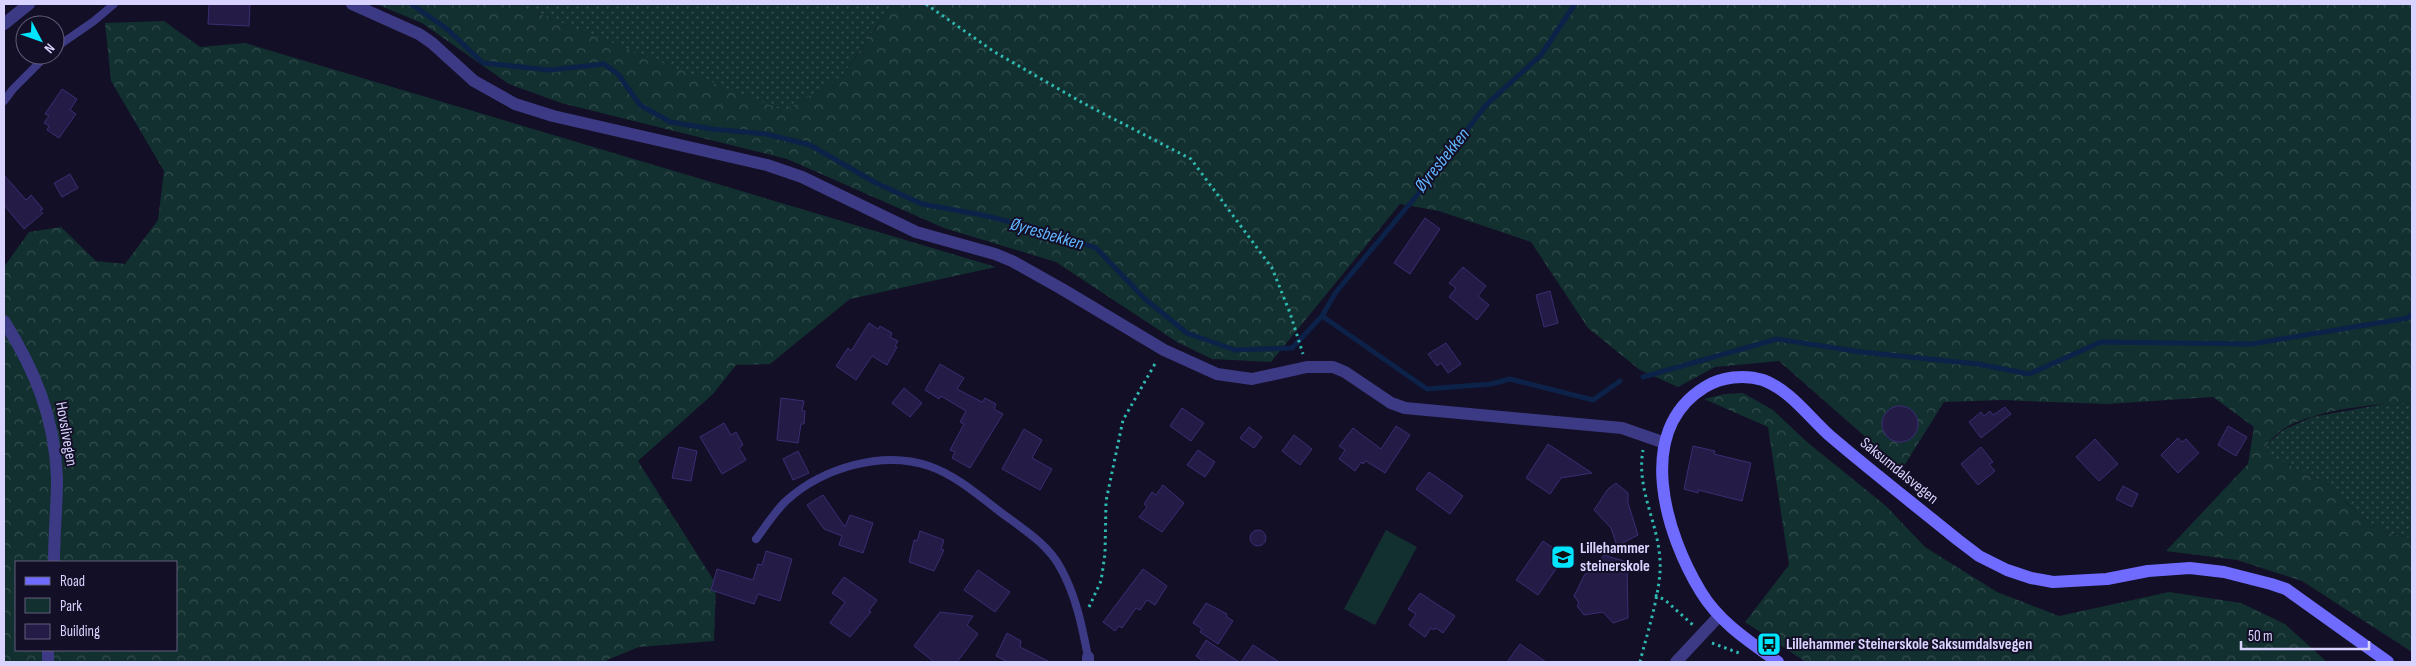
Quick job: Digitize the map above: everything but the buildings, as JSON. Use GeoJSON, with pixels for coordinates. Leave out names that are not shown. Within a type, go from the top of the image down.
{"type":"FeatureCollection","features":[{"type":"Feature","properties":{"kind":"main road","name":"Saksumdalsvegen"},"geometry":{"type":"LineString","coordinates":[[1778,662],[1719,616],[1700,591],[1670,525],[1663,498],[1662,479],[1665,443],[1678,414],[1700,390],[1726,378],[1762,380],[1788,395],[1828,434],[1978,556],[2007,570],[2032,578],[2054,582],[2108,579],[2148,571],[2177,568],[2206,569],[2232,574],[2286,589],[2388,662]]}},
{"type":"Feature","properties":{"kind":"street"},"geometry":{"type":"LineString","coordinates":[[4,24],[29,4]]}},
{"type":"Feature","properties":{"kind":"street"},"geometry":{"type":"LineString","coordinates":[[352,4],[419,34],[432,43],[474,81],[515,104],[562,118],[767,165],[802,177],[916,232],[995,254],[1012,261],[1164,350],[1217,374],[1238,378],[1252,378],[1307,366],[1333,367],[1345,372],[1380,397],[1405,408],[1622,428],[1665,443]]}},
{"type":"Feature","properties":{"kind":"street","name":"Hovslivegen"},"geometry":{"type":"LineString","coordinates":[[4,321],[34,373],[50,420],[57,477],[54,561]]}},
{"type":"Feature","properties":{"kind":"street"},"geometry":{"type":"LineString","coordinates":[[1676,662],[1719,616]]}},
{"type":"Feature","properties":{"kind":"lane"},"geometry":{"type":"LineString","coordinates":[[65,41],[114,4]]}},
{"type":"Feature","properties":{"kind":"lane"},"geometry":{"type":"LineString","coordinates":[[4,101],[37,65]]}},
{"type":"Feature","properties":{"kind":"lane"},"geometry":{"type":"LineString","coordinates":[[756,539],[786,501],[802,488],[822,478],[866,461],[913,461],[930,466],[965,485],[1051,553],[1070,586],[1080,616],[1088,660]]}},
{"type":"Feature","properties":{"kind":"path"},"geometry":{"type":"LineString","coordinates":[[926,4],[993,51],[1083,103],[1191,159],[1272,268],[1290,313],[1307,366]]}},
{"type":"Feature","properties":{"kind":"path"},"geometry":{"type":"LineString","coordinates":[[1080,616],[1094,598],[1102,581],[1105,554],[1106,502],[1123,420],[1143,382],[1164,350]]}},
{"type":"Feature","properties":{"kind":"path"},"geometry":{"type":"LineString","coordinates":[[1640,662],[1660,576],[1660,560],[1645,498],[1641,467],[1647,436]]}},
{"type":"Feature","properties":{"kind":"green space"},"geometry":{"type":"Polygon","coordinates":[[[376,4],[514,4],[785,111],[842,76],[892,4],[2412,4],[2412,403],[2381,404],[2328,412],[2296,422],[2283,429],[2266,445],[2271,456],[2331,486],[2343,500],[2372,524],[2389,533],[2412,539],[2412,652],[2302,581],[2237,560],[2166,551],[2248,464],[2254,427],[2213,397],[2107,404],[2002,400],[1944,402],[1902,469],[1779,361],[1715,367],[1678,387],[1640,370],[1588,328],[1531,242],[1439,211],[1400,204],[1271,362],[1212,359],[1177,342],[1056,262],[944,228],[787,159],[561,103],[509,84],[422,23],[376,4]]]}},
{"type":"Feature","properties":{"kind":"green space"},"geometry":{"type":"Polygon","coordinates":[[[514,4],[892,4],[842,76],[785,112],[514,4]]]}},
{"type":"Feature","properties":{"kind":"green space"},"geometry":{"type":"Polygon","coordinates":[[[164,21],[200,47],[245,43],[996,267],[850,299],[770,364],[736,365],[713,394],[638,461],[716,584],[714,641],[639,647],[607,660],[607,662],[4,662],[4,267],[29,232],[61,227],[96,261],[125,264],[158,220],[164,171],[111,81],[105,23],[164,21]]]}},
{"type":"Feature","properties":{"kind":"green space"},"geometry":{"type":"Polygon","coordinates":[[[1743,393],[1773,410],[1807,442],[1886,506],[1925,547],[1997,592],[2059,616],[2169,592],[2241,603],[2285,624],[2327,662],[1806,662],[1745,622],[1789,565],[1768,427],[1704,399],[1725,394],[1743,393]]]}},
{"type":"Feature","properties":{"kind":"green space"},"geometry":{"type":"Polygon","coordinates":[[[2390,403],[2412,403],[2412,539],[2389,533],[2372,524],[2343,500],[2331,486],[2270,456],[2266,445],[2283,430],[2312,417],[2390,403]]]}},
{"type":"Feature","properties":{"kind":"green space"},"geometry":{"type":"Polygon","coordinates":[[[1386,530],[1417,547],[1375,625],[1344,609],[1386,530]]]}},
{"type":"Feature","properties":{"kind":"waterway","name":"Øyresbekken"},"geometry":{"type":"LineString","coordinates":[[411,4],[447,29],[483,63],[550,70],[604,64],[618,74],[640,105],[670,122],[712,129],[766,134],[810,145],[876,183],[922,204],[982,215],[1044,230],[1096,248],[1145,299],[1187,333],[1235,350],[1292,348],[1322,316],[1336,292],[1418,194],[1486,105],[1541,55],[1575,4]]}},
{"type":"Feature","properties":{"kind":"waterway"},"geometry":{"type":"LineString","coordinates":[[1643,377],[1777,339],[1861,352],[1978,364],[2029,374],[2101,342],[2251,344],[2408,318],[2412,314]]}},
{"type":"Feature","properties":{"kind":"waterway"},"geometry":{"type":"LineString","coordinates":[[1322,316],[1427,389],[1491,384],[1510,379],[1593,400],[1620,381]]}},
{"type":"Feature","properties":{"kind":"place","name":"Lillehammer steinerskole"},"geometry":{"type":"Point","coordinates":[1563,557]}},
{"type":"Feature","properties":{"kind":"place","name":"Lillehammer Steinerskole Saksumdalsvegen"},"geometry":{"type":"Point","coordinates":[1769,644]}}]}
